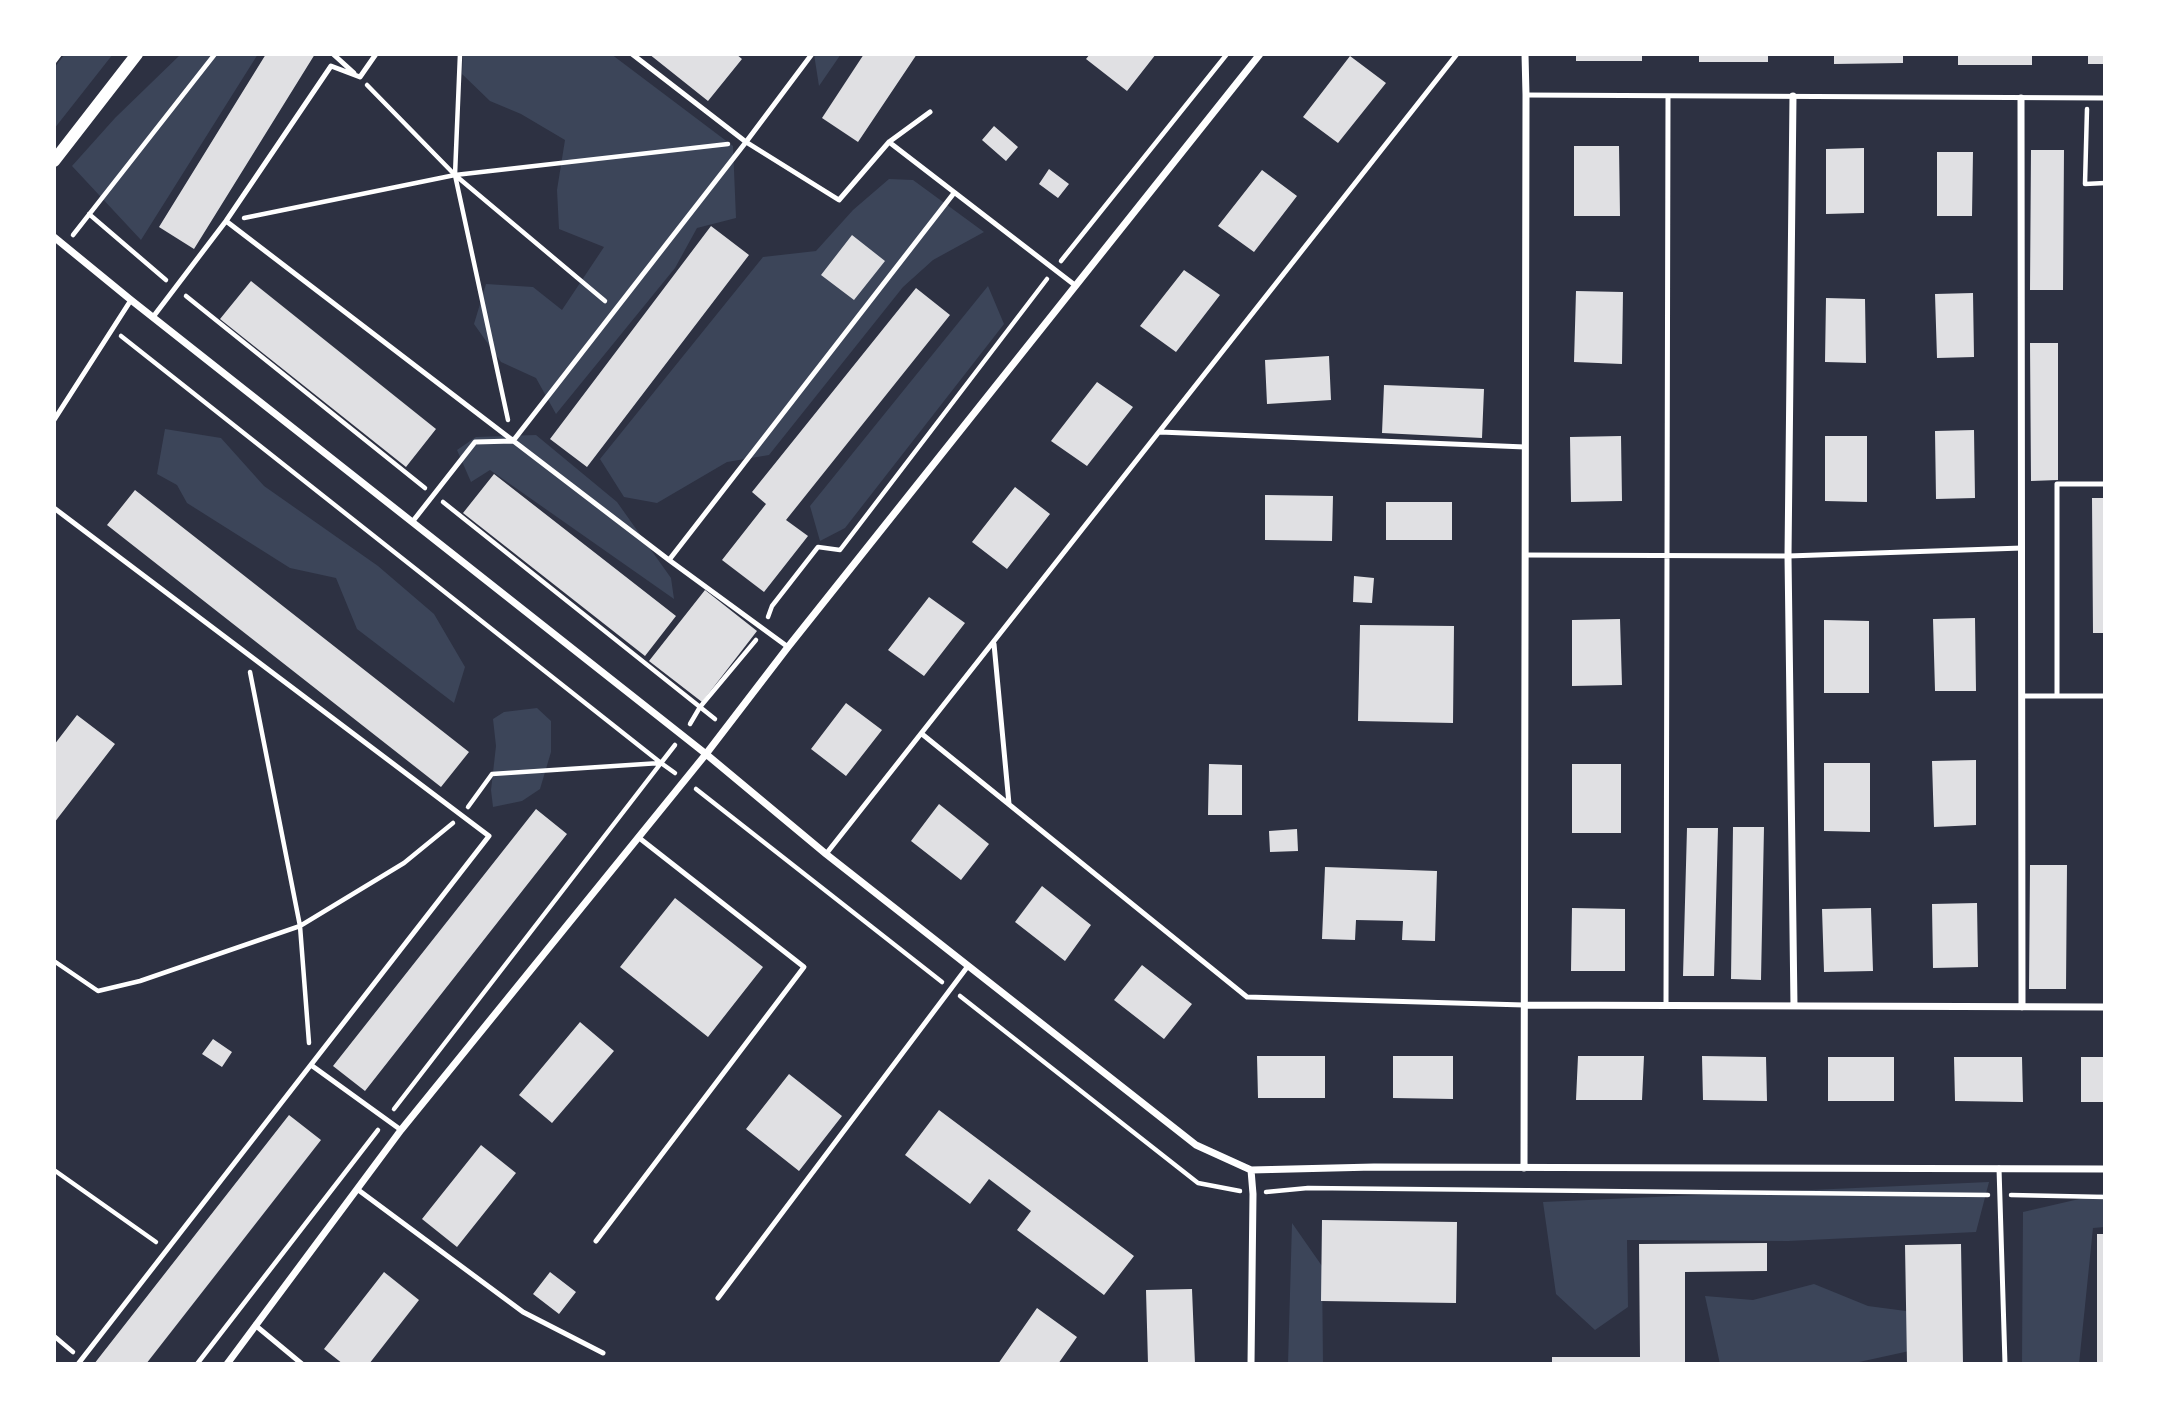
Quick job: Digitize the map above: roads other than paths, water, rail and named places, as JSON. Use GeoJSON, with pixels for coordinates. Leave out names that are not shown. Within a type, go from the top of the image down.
{"type":"FeatureCollection","features":[{"type":"Feature","properties":{"kind":"street"},"geometry":{"type":"LineString","coordinates":[[54,161],[137,54]]}},
{"type":"Feature","properties":{"kind":"street"},"geometry":{"type":"LineString","coordinates":[[227,1364],[401,1130],[706,754],[788,647],[1260,54]]}},
{"type":"Feature","properties":{"kind":"street"},"geometry":{"type":"LineString","coordinates":[[1524,1168],[1525,54]]}},
{"type":"Feature","properties":{"kind":"street"},"geometry":{"type":"LineString","coordinates":[[1793,96],[1788,556],[1794,1006]]}},
{"type":"Feature","properties":{"kind":"street"},"geometry":{"type":"LineString","coordinates":[[2021,98],[2022,1007]]}},
{"type":"Feature","properties":{"kind":"street"},"geometry":{"type":"LineString","coordinates":[[54,237],[706,754],[826,854],[1196,1145],[1251,1170],[1374,1167],[2105,1169]]}},
{"type":"Feature","properties":{"kind":"street"},"geometry":{"type":"LineString","coordinates":[[1524,1005],[2105,1007]]}},
{"type":"Feature","properties":{"kind":"street"},"geometry":{"type":"LineString","coordinates":[[1251,1170],[1251,1364]]}},
{"type":"Feature","properties":{"kind":"lane"},"geometry":{"type":"LineString","coordinates":[[332,54],[359,77]]}},
{"type":"Feature","properties":{"kind":"lane"},"geometry":{"type":"LineString","coordinates":[[359,77],[376,54]]}},
{"type":"Feature","properties":{"kind":"lane"},"geometry":{"type":"LineString","coordinates":[[632,54],[746,142],[839,200],[889,142],[930,113]]}},
{"type":"Feature","properties":{"kind":"lane"},"geometry":{"type":"LineString","coordinates":[[513,441],[812,54]]}},
{"type":"Feature","properties":{"kind":"lane"},"geometry":{"type":"LineString","coordinates":[[826,854],[1457,54]]}},
{"type":"Feature","properties":{"kind":"lane"},"geometry":{"type":"LineString","coordinates":[[153,317],[226,221],[331,66],[359,77]]}},
{"type":"Feature","properties":{"kind":"lane"},"geometry":{"type":"LineString","coordinates":[[1527,95],[2105,98]]}},
{"type":"Feature","properties":{"kind":"lane"},"geometry":{"type":"LineString","coordinates":[[1666,1006],[1668,96]]}},
{"type":"Feature","properties":{"kind":"lane"},"geometry":{"type":"LineString","coordinates":[[889,142],[1076,286]]}},
{"type":"Feature","properties":{"kind":"lane"},"geometry":{"type":"LineString","coordinates":[[669,560],[954,193]]}},
{"type":"Feature","properties":{"kind":"lane"},"geometry":{"type":"LineString","coordinates":[[226,221],[669,560],[788,647]]}},
{"type":"Feature","properties":{"kind":"lane"},"geometry":{"type":"LineString","coordinates":[[54,420],[131,300]]}},
{"type":"Feature","properties":{"kind":"lane"},"geometry":{"type":"LineString","coordinates":[[1160,432],[1525,447]]}},
{"type":"Feature","properties":{"kind":"lane"},"geometry":{"type":"LineString","coordinates":[[413,521],[475,442],[513,441]]}},
{"type":"Feature","properties":{"kind":"lane"},"geometry":{"type":"LineString","coordinates":[[2057,696],[2057,484],[2105,484]]}},
{"type":"Feature","properties":{"kind":"lane"},"geometry":{"type":"LineString","coordinates":[[54,508],[489,836],[80,1362]]}},
{"type":"Feature","properties":{"kind":"lane"},"geometry":{"type":"LineString","coordinates":[[1525,555],[1788,556],[2022,548]]}},
{"type":"Feature","properties":{"kind":"lane"},"geometry":{"type":"LineString","coordinates":[[994,642],[1009,804]]}},
{"type":"Feature","properties":{"kind":"lane"},"geometry":{"type":"LineString","coordinates":[[2022,696],[2105,696]]}},
{"type":"Feature","properties":{"kind":"lane"},"geometry":{"type":"LineString","coordinates":[[922,734],[1247,997],[1524,1005]]}},
{"type":"Feature","properties":{"kind":"lane"},"geometry":{"type":"LineString","coordinates":[[596,1241],[804,967],[638,837]]}},
{"type":"Feature","properties":{"kind":"lane"},"geometry":{"type":"LineString","coordinates":[[718,1298],[968,966]]}},
{"type":"Feature","properties":{"kind":"lane"},"geometry":{"type":"LineString","coordinates":[[311,1065],[401,1130]]}},
{"type":"Feature","properties":{"kind":"lane"},"geometry":{"type":"LineString","coordinates":[[2000,1168],[2005,1364]]}},
{"type":"Feature","properties":{"kind":"lane"},"geometry":{"type":"LineString","coordinates":[[357,1189],[523,1312],[603,1353]]}},
{"type":"Feature","properties":{"kind":"lane"},"geometry":{"type":"LineString","coordinates":[[256,1325],[302,1364]]}}]}
